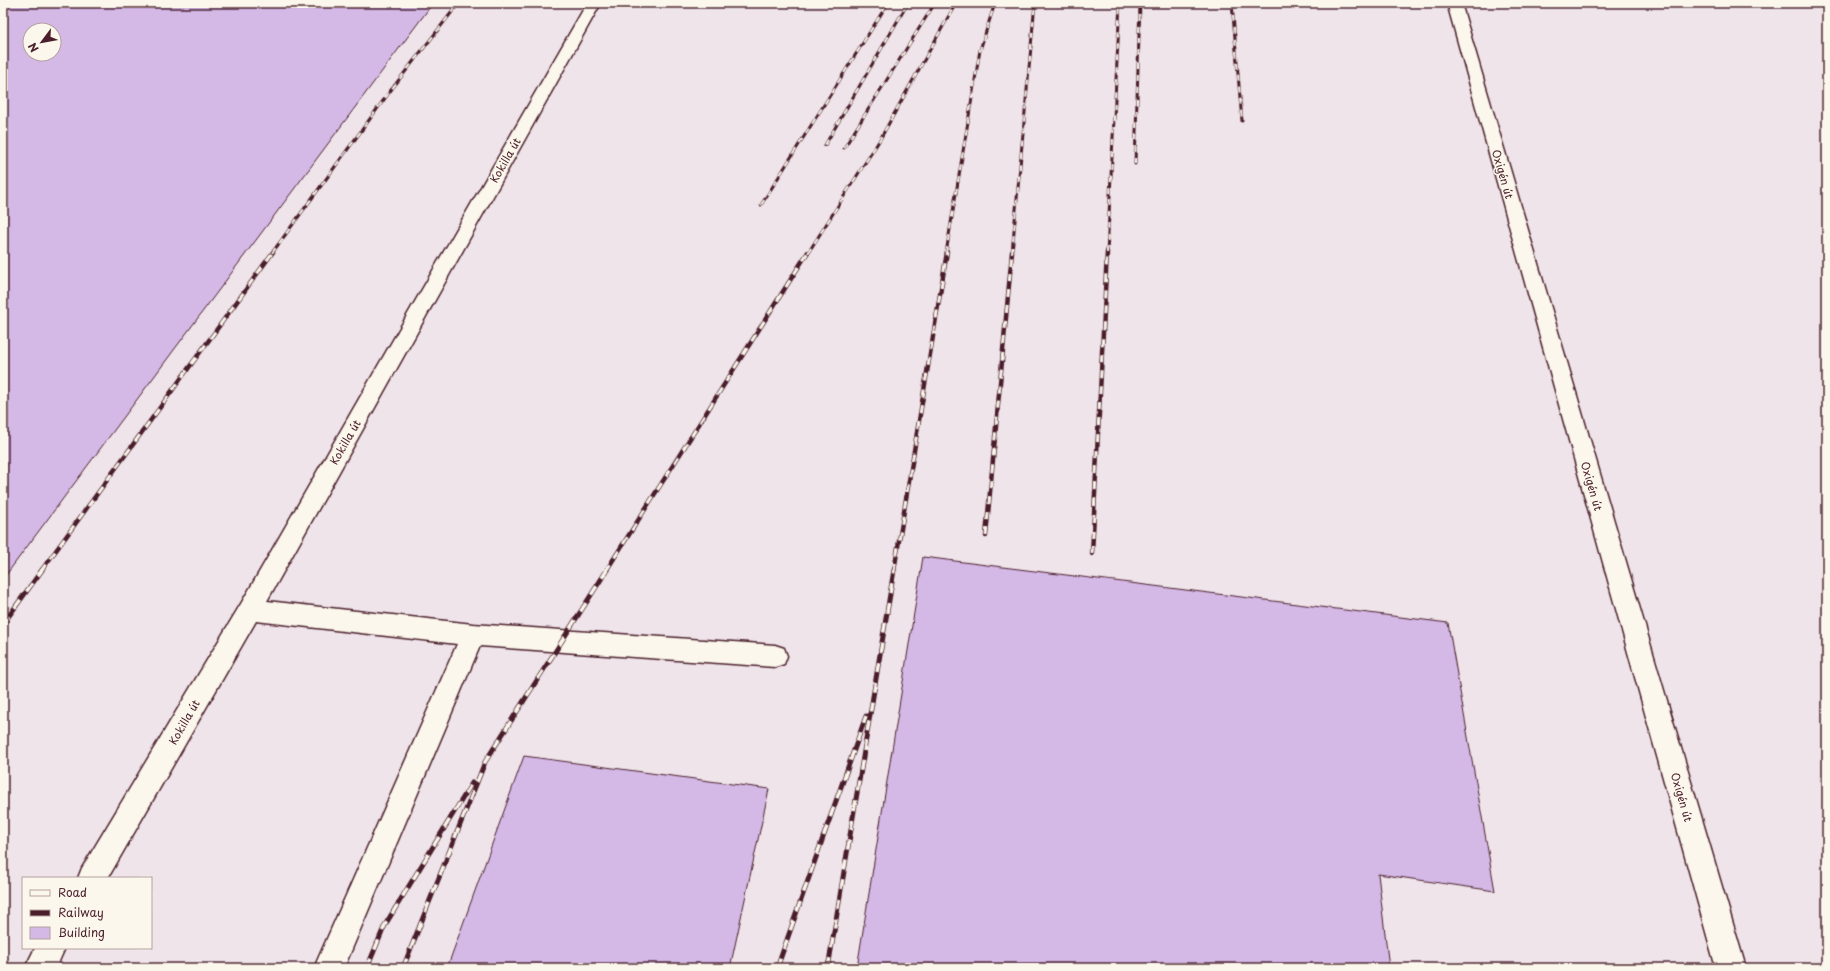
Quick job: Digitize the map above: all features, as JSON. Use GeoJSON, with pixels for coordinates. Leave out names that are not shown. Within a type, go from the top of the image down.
{"type":"FeatureCollection","features":[{"type":"Feature","properties":{"kind":"lane","name":"Kokilla út"},"geometry":{"type":"LineString","coordinates":[[93,877],[250,610],[594,3]]}},
{"type":"Feature","properties":{"kind":"lane","name":"Oxigén út"},"geometry":{"type":"LineString","coordinates":[[1454,3],[1731,968]]}},
{"type":"Feature","properties":{"kind":"lane"},"geometry":{"type":"LineString","coordinates":[[250,610],[473,635],[775,656]]}},
{"type":"Feature","properties":{"kind":"lane"},"geometry":{"type":"LineString","coordinates":[[329,968],[473,635]]}},
{"type":"Feature","properties":{"kind":"lane"},"geometry":{"type":"LineString","coordinates":[[40,968],[50,949]]}},
{"type":"Feature","properties":{"kind":"shaded area"},"geometry":{"type":"Polygon","coordinates":[[[3,3],[1827,3],[1827,968],[3,968],[3,3]]]}},
{"type":"Feature","properties":{"kind":"building"},"geometry":{"type":"Polygon","coordinates":[[[3,3],[433,3],[3,579],[3,3]]]}},
{"type":"Feature","properties":{"kind":"building"},"geometry":{"type":"Polygon","coordinates":[[[923,557],[1448,623],[1495,891],[1378,874],[1389,968],[857,968],[923,557]]]}},
{"type":"Feature","properties":{"kind":"building"},"geometry":{"type":"Polygon","coordinates":[[[524,756],[769,789],[730,968],[447,968],[524,756]]]}},
{"type":"Feature","properties":{"kind":"railway"},"geometry":{"type":"LineString","coordinates":[[272,253],[391,90],[459,3]]}},
{"type":"Feature","properties":{"kind":"railway"},"geometry":{"type":"LineString","coordinates":[[761,205],[888,3]]}},
{"type":"Feature","properties":{"kind":"railway"},"geometry":{"type":"LineString","coordinates":[[825,145],[908,3]]}},
{"type":"Feature","properties":{"kind":"railway"},"geometry":{"type":"LineString","coordinates":[[844,148],[935,3]]}},
{"type":"Feature","properties":{"kind":"railway"},"geometry":{"type":"LineString","coordinates":[[808,253],[879,141],[956,3]]}},
{"type":"Feature","properties":{"kind":"railway"},"geometry":{"type":"LineString","coordinates":[[946,253],[980,50],[995,3]]}},
{"type":"Feature","properties":{"kind":"railway"},"geometry":{"type":"LineString","coordinates":[[1012,253],[1035,3]]}},
{"type":"Feature","properties":{"kind":"railway"},"geometry":{"type":"LineString","coordinates":[[1107,253],[1120,3]]}},
{"type":"Feature","properties":{"kind":"railway"},"geometry":{"type":"LineString","coordinates":[[1135,164],[1140,3]]}},
{"type":"Feature","properties":{"kind":"railway"},"geometry":{"type":"LineString","coordinates":[[1232,3],[1242,121]]}},
{"type":"Feature","properties":{"kind":"railway"},"geometry":{"type":"LineString","coordinates":[[41,571],[273,252]]}},
{"type":"Feature","properties":{"kind":"railway"},"geometry":{"type":"LineString","coordinates":[[606,571],[808,252]]}},
{"type":"Feature","properties":{"kind":"railway"},"geometry":{"type":"LineString","coordinates":[[894,571],[947,252]]}},
{"type":"Feature","properties":{"kind":"railway"},"geometry":{"type":"LineString","coordinates":[[986,536],[1012,252]]}},
{"type":"Feature","properties":{"kind":"railway"},"geometry":{"type":"LineString","coordinates":[[1092,554],[1107,252]]}},
{"type":"Feature","properties":{"kind":"railway"},"geometry":{"type":"LineString","coordinates":[[3,624],[42,570]]}},
{"type":"Feature","properties":{"kind":"railway"},"geometry":{"type":"LineString","coordinates":[[403,968],[485,762],[607,570]]}},
{"type":"Feature","properties":{"kind":"railway"},"geometry":{"type":"LineString","coordinates":[[828,968],[894,570]]}},
{"type":"Feature","properties":{"kind":"railway"},"geometry":{"type":"LineString","coordinates":[[777,968],[866,716]]}},
{"type":"Feature","properties":{"kind":"railway"},"geometry":{"type":"LineString","coordinates":[[367,968],[385,925],[472,783]]}}]}
